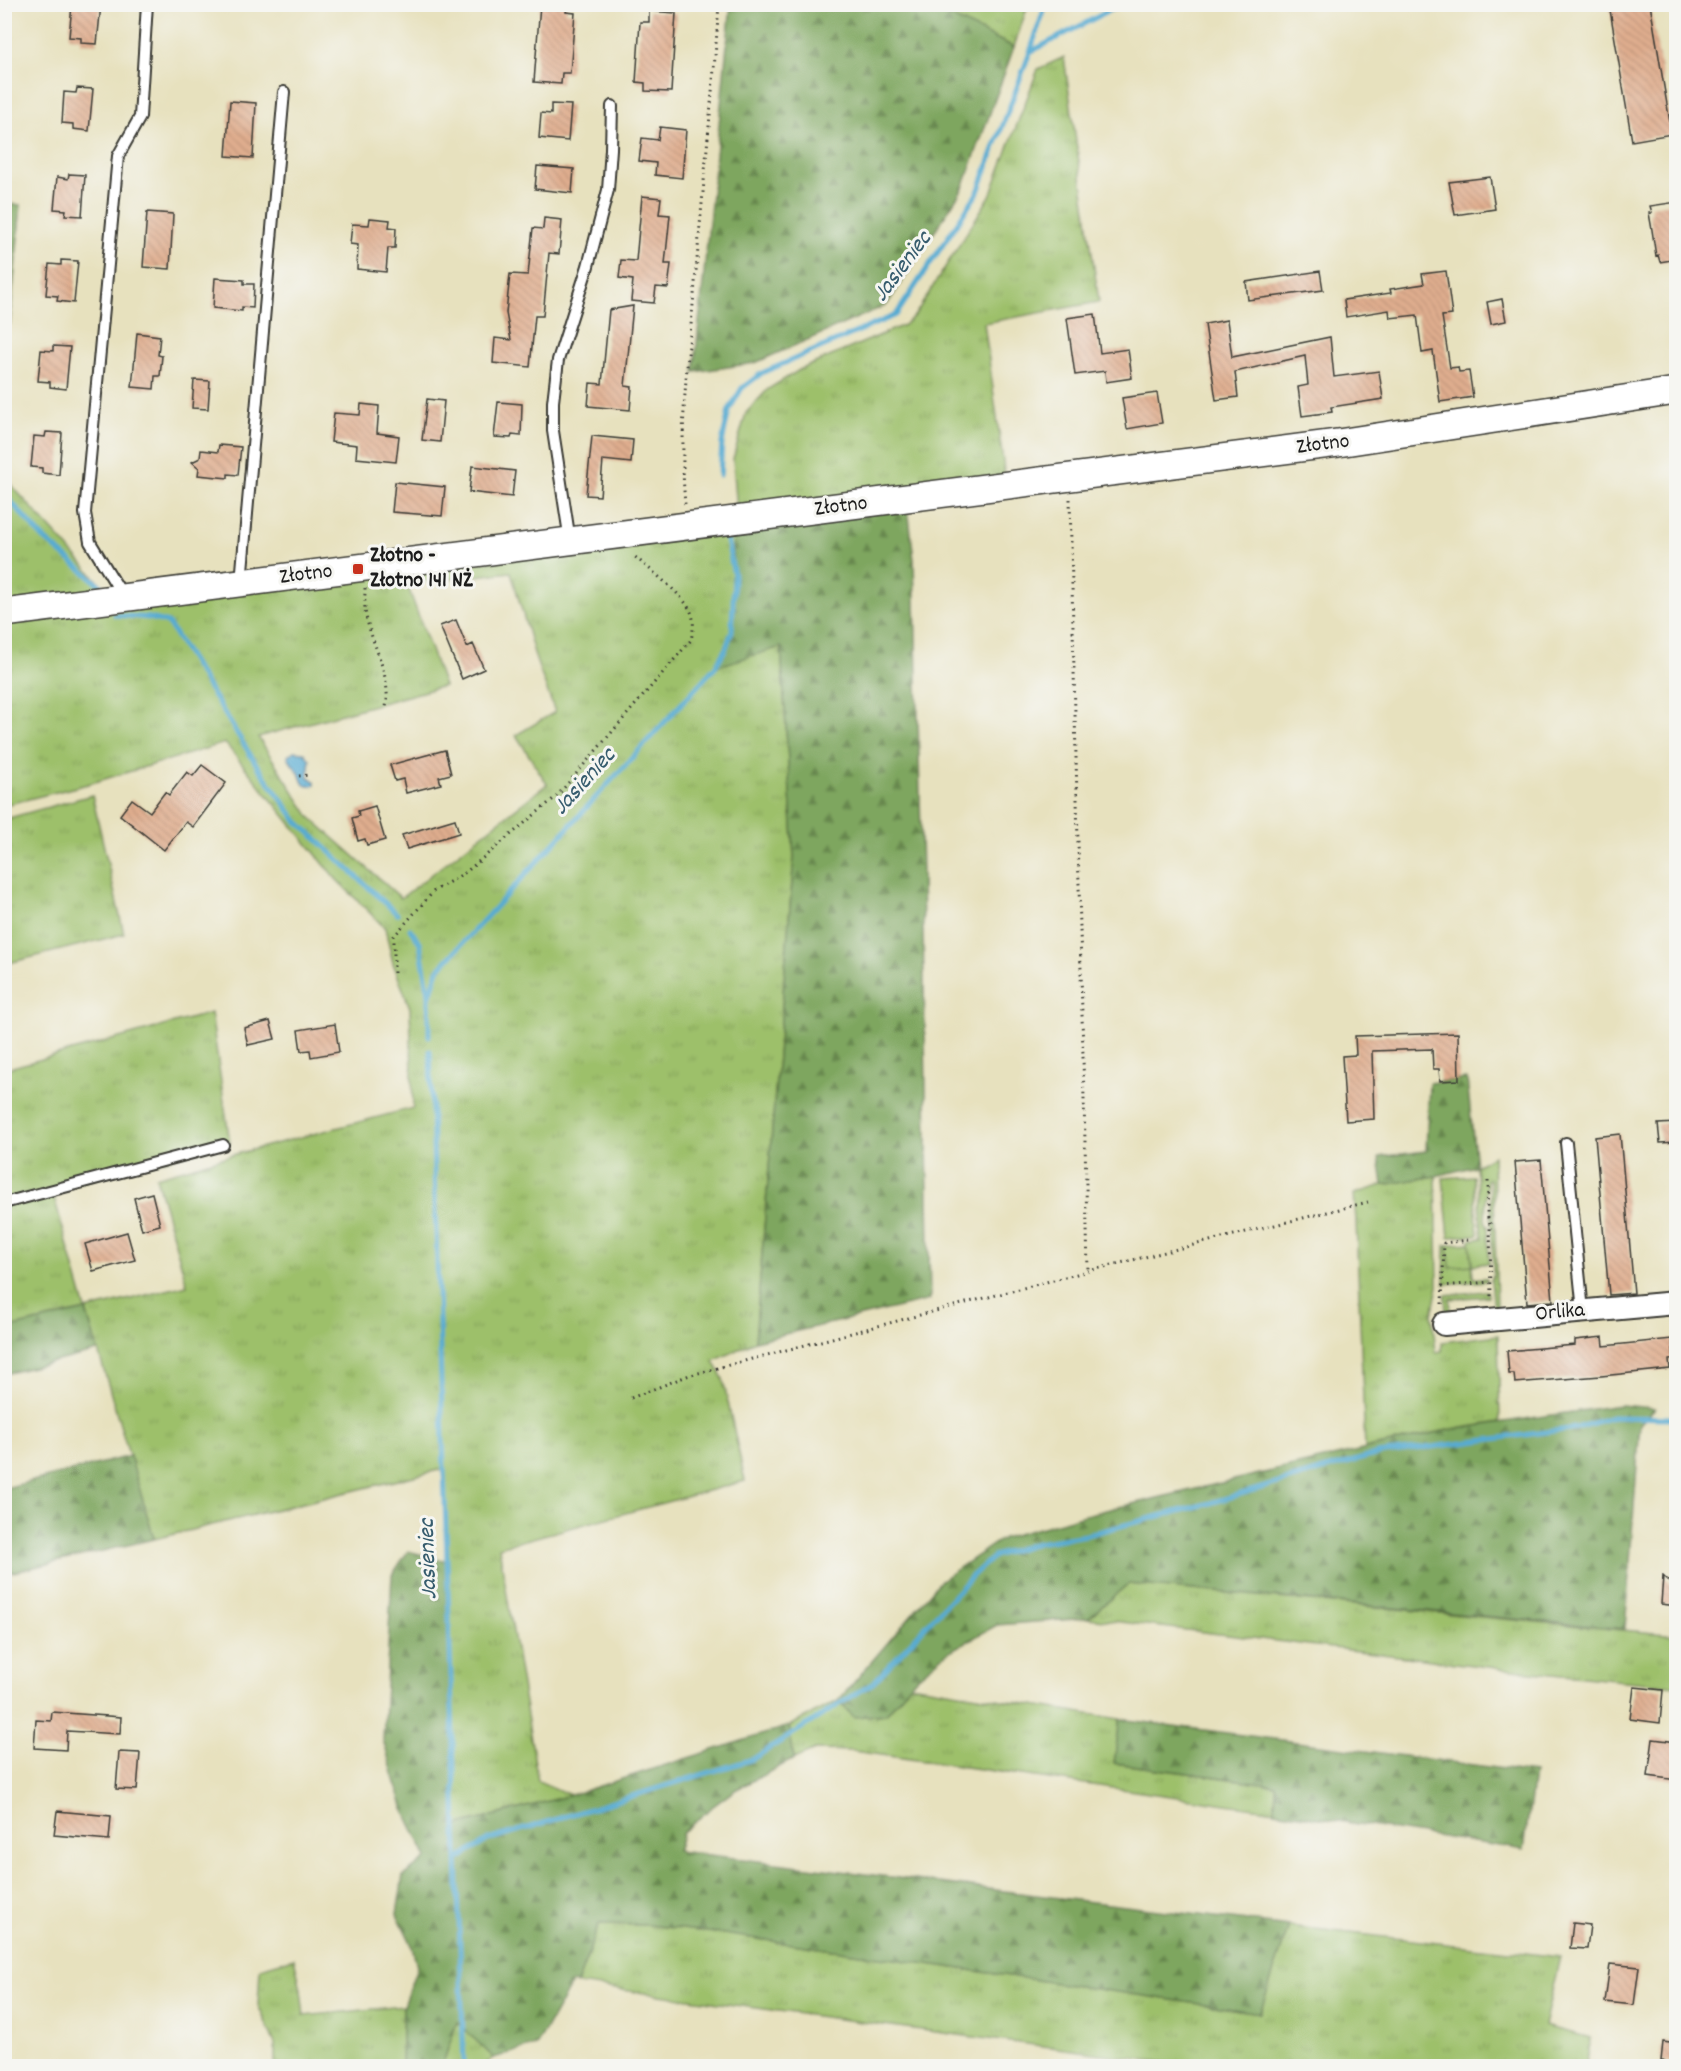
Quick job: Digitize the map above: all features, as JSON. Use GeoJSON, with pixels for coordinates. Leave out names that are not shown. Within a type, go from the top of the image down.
{"type":"FeatureCollection","features":[{"type":"Feature","properties":{"kind":"street","name":"Złotno"},"geometry":{"type":"LineString","coordinates":[[4,613],[1410,433],[1677,391]]}},
{"type":"Feature","properties":{"kind":"street","name":"Orlika"},"geometry":{"type":"LineString","coordinates":[[1444,1324],[1677,1303]]}},
{"type":"Feature","properties":{"kind":"lane"},"geometry":{"type":"LineString","coordinates":[[125,598],[90,542],[85,513],[118,156],[140,117],[147,4]]}},
{"type":"Feature","properties":{"kind":"lane"},"geometry":{"type":"LineString","coordinates":[[241,584],[284,92]]}},
{"type":"Feature","properties":{"kind":"lane"},"geometry":{"type":"LineString","coordinates":[[570,542],[554,440],[553,402],[558,360],[588,266],[608,190],[612,106]]}},
{"type":"Feature","properties":{"kind":"lane"},"geometry":{"type":"LineString","coordinates":[[1566,1143],[1582,1311]]}},
{"type":"Feature","properties":{"kind":"lane"},"geometry":{"type":"LineString","coordinates":[[4,1203],[223,1145]]}},
{"type":"Feature","properties":{"kind":"path"},"geometry":{"type":"LineString","coordinates":[[687,527],[683,477],[686,386],[719,4]]}},
{"type":"Feature","properties":{"kind":"path"},"geometry":{"type":"LineString","coordinates":[[1069,478],[1088,1271]]}},
{"type":"Feature","properties":{"kind":"path"},"geometry":{"type":"LineString","coordinates":[[394,973],[394,936],[434,891],[466,872],[557,796],[691,640],[692,614],[685,604],[614,536]]}},
{"type":"Feature","properties":{"kind":"path"},"geometry":{"type":"LineString","coordinates":[[364,568],[366,615],[383,672],[386,707]]}},
{"type":"Feature","properties":{"kind":"path"},"geometry":{"type":"LineString","coordinates":[[298,776],[310,774]]}},
{"type":"Feature","properties":{"kind":"path"},"geometry":{"type":"LineString","coordinates":[[1488,1181],[1492,1319]]}},
{"type":"Feature","properties":{"kind":"path"},"geometry":{"type":"LineString","coordinates":[[631,1398],[687,1376],[1088,1271],[1368,1202]]}},
{"type":"Feature","properties":{"kind":"path"},"geometry":{"type":"LineString","coordinates":[[1444,1324],[1442,1286],[1444,1243],[1468,1240]]}},
{"type":"Feature","properties":{"kind":"path"},"geometry":{"type":"LineString","coordinates":[[1442,1286],[1490,1282]]}},
{"type":"Feature","properties":{"kind":"green space"},"geometry":{"type":"Polygon","coordinates":[[[731,5],[934,5],[942,13],[1014,47],[963,188],[887,305],[755,363],[694,372],[731,5]]]}},
{"type":"Feature","properties":{"kind":"green space"},"geometry":{"type":"Polygon","coordinates":[[[934,5],[1028,5],[1014,47],[941,13],[934,5]]]}},
{"type":"Feature","properties":{"kind":"green space"},"geometry":{"type":"Polygon","coordinates":[[[1064,57],[1099,302],[984,323],[1005,476],[737,512],[733,459],[746,413],[768,389],[801,369],[904,325],[915,315],[990,196],[1038,69],[1064,57]]]}},
{"type":"Feature","properties":{"kind":"green space"},"geometry":{"type":"Polygon","coordinates":[[[4,204],[21,205],[10,324],[4,323],[4,204]]]}},
{"type":"Feature","properties":{"kind":"green space"},"geometry":{"type":"Polygon","coordinates":[[[4,477],[108,592],[5,606],[4,477]]]}},
{"type":"Feature","properties":{"kind":"green space"},"geometry":{"type":"Polygon","coordinates":[[[908,507],[914,560],[930,1300],[755,1341],[794,857],[781,647],[715,667],[732,631],[733,531],[908,507]]]}},
{"type":"Feature","properties":{"kind":"green space"},"geometry":{"type":"Polygon","coordinates":[[[733,531],[732,631],[726,648],[715,666],[781,646],[794,857],[755,1341],[714,1361],[723,1379],[745,1481],[499,1547],[538,1781],[571,1795],[456,1826],[443,1469],[154,1539],[86,1310],[187,1285],[156,1177],[413,1108],[410,1008],[393,963],[385,928],[336,879],[225,743],[88,784],[5,805],[4,620],[733,531]],[[511,572],[407,584],[444,686],[258,737],[310,817],[401,898],[547,784],[516,735],[555,712],[536,660],[511,572]]]}},
{"type":"Feature","properties":{"kind":"green space"},"geometry":{"type":"Polygon","coordinates":[[[92,795],[124,934],[5,964],[5,819],[92,795]]]}},
{"type":"Feature","properties":{"kind":"green space"},"geometry":{"type":"Polygon","coordinates":[[[211,1013],[230,1143],[52,1190],[86,1310],[5,1329],[5,1069],[211,1013]]]}},
{"type":"Feature","properties":{"kind":"green space"},"geometry":{"type":"Polygon","coordinates":[[[1467,1079],[1476,1166],[1383,1185],[1379,1157],[1426,1151],[1429,1083],[1467,1079]]]}},
{"type":"Feature","properties":{"kind":"green space"},"geometry":{"type":"Polygon","coordinates":[[[1493,1156],[1497,1309],[1494,1309],[1491,1280],[1493,1275],[1490,1179],[1487,1180],[1485,1220],[1488,1227],[1489,1263],[1472,1265],[1470,1240],[1482,1238],[1476,1166],[1493,1156]]]}},
{"type":"Feature","properties":{"kind":"green space"},"geometry":{"type":"Polygon","coordinates":[[[1436,1176],[1438,1286],[1432,1315],[1436,1352],[1442,1351],[1442,1342],[1498,1335],[1500,1422],[1443,1431],[1365,1449],[1354,1194],[1383,1185],[1436,1176]]]}},
{"type":"Feature","properties":{"kind":"green space"},"geometry":{"type":"Polygon","coordinates":[[[1473,1176],[1478,1235],[1449,1237],[1443,1178],[1473,1176]]]}},
{"type":"Feature","properties":{"kind":"green space"},"geometry":{"type":"Polygon","coordinates":[[[1470,1243],[1472,1265],[1450,1267],[1448,1245],[1470,1243]]]}},
{"type":"Feature","properties":{"kind":"green space"},"geometry":{"type":"Polygon","coordinates":[[[1445,1245],[1448,1245],[1450,1266],[1472,1265],[1473,1278],[1486,1278],[1487,1281],[1444,1284],[1445,1245]]]}},
{"type":"Feature","properties":{"kind":"green space"},"geometry":{"type":"Polygon","coordinates":[[[1487,1291],[1488,1296],[1450,1299],[1451,1314],[1446,1313],[1445,1295],[1487,1291]]]}},
{"type":"Feature","properties":{"kind":"green space"},"geometry":{"type":"Polygon","coordinates":[[[86,1310],[98,1351],[5,1374],[5,1329],[86,1310]]]}},
{"type":"Feature","properties":{"kind":"green space"},"geometry":{"type":"Polygon","coordinates":[[[1620,1405],[1655,1408],[1640,1424],[1625,1629],[1128,1584],[1088,1618],[997,1625],[948,1652],[916,1678],[886,1714],[854,1717],[838,1701],[941,1580],[1003,1538],[1089,1514],[1443,1431],[1620,1405]]]}},
{"type":"Feature","properties":{"kind":"green space"},"geometry":{"type":"Polygon","coordinates":[[[130,1456],[154,1539],[5,1574],[5,1488],[130,1456]]]}},
{"type":"Feature","properties":{"kind":"green space"},"geometry":{"type":"Polygon","coordinates":[[[408,1551],[447,1561],[456,1826],[571,1795],[789,1726],[794,1759],[735,1790],[712,1807],[683,1832],[677,1851],[1289,1926],[1260,2013],[724,1934],[648,1925],[599,1924],[577,1984],[572,1983],[537,2045],[494,2058],[457,2022],[442,2066],[401,2066],[403,2006],[417,1967],[411,1943],[397,1914],[403,1876],[427,1858],[404,1810],[383,1740],[392,1575],[408,1551]]]}},
{"type":"Feature","properties":{"kind":"green space"},"geometry":{"type":"Polygon","coordinates":[[[1128,1584],[1676,1635],[1676,1686],[1521,1671],[1088,1618],[1128,1584]]]}},
{"type":"Feature","properties":{"kind":"green space"},"geometry":{"type":"Polygon","coordinates":[[[910,1685],[1120,1719],[1114,1763],[1276,1785],[1275,1811],[853,1751],[815,1750],[794,1759],[789,1726],[838,1701],[854,1717],[886,1714],[910,1685]]]}},
{"type":"Feature","properties":{"kind":"green space"},"geometry":{"type":"Polygon","coordinates":[[[1120,1719],[1534,1773],[1524,1850],[1275,1811],[1276,1785],[1114,1763],[1120,1719]]]}},
{"type":"Feature","properties":{"kind":"green space"},"geometry":{"type":"Polygon","coordinates":[[[599,1924],[648,1925],[724,1934],[1260,2013],[1289,1926],[1560,1957],[1544,2026],[1591,2038],[1586,2066],[1191,2066],[577,1984],[599,1924]]]}},
{"type":"Feature","properties":{"kind":"green space"},"geometry":{"type":"Polygon","coordinates":[[[294,1958],[304,2016],[403,2006],[401,2066],[275,2066],[275,2044],[258,2005],[260,1968],[294,1958]]]}},
{"type":"Feature","properties":{"kind":"green space"},"geometry":{"type":"Polygon","coordinates":[[[457,2021],[494,2058],[483,2066],[442,2066],[457,2021]]]}},
{"type":"Feature","properties":{"kind":"water"},"geometry":{"type":"Polygon","coordinates":[[[294,751],[304,752],[310,760],[308,776],[315,782],[315,785],[303,784],[288,756],[294,751]]]}},
{"type":"Feature","properties":{"kind":"building"},"geometry":{"type":"Polygon","coordinates":[[[84,4],[101,4],[97,44],[81,43],[81,38],[69,37],[72,5],[84,7],[84,4]]]}},
{"type":"Feature","properties":{"kind":"building"},"geometry":{"type":"Polygon","coordinates":[[[540,4],[567,4],[566,12],[575,13],[570,73],[562,73],[561,84],[534,82],[540,4]]]}},
{"type":"Feature","properties":{"kind":"building"},"geometry":{"type":"Polygon","coordinates":[[[1609,4],[1650,4],[1672,134],[1632,141],[1609,4]]]}},
{"type":"Feature","properties":{"kind":"building"},"geometry":{"type":"Polygon","coordinates":[[[649,11],[676,13],[671,92],[645,91],[645,83],[636,82],[640,22],[649,22],[649,11]]]}},
{"type":"Feature","properties":{"kind":"building"},"geometry":{"type":"Polygon","coordinates":[[[77,88],[93,89],[89,131],[73,129],[73,124],[62,123],[64,92],[76,93],[77,88]]]}},
{"type":"Feature","properties":{"kind":"building"},"geometry":{"type":"Polygon","coordinates":[[[230,101],[256,103],[253,158],[226,156],[230,101]]]}},
{"type":"Feature","properties":{"kind":"building"},"geometry":{"type":"Polygon","coordinates":[[[551,104],[571,105],[568,141],[539,138],[541,113],[551,114],[551,104]]]}},
{"type":"Feature","properties":{"kind":"building"},"geometry":{"type":"Polygon","coordinates":[[[660,127],[686,130],[682,178],[655,175],[656,163],[639,161],[642,138],[658,140],[660,127]]]}},
{"type":"Feature","properties":{"kind":"building"},"geometry":{"type":"Polygon","coordinates":[[[537,166],[574,169],[572,193],[535,189],[537,166]]]}},
{"type":"Feature","properties":{"kind":"building"},"geometry":{"type":"Polygon","coordinates":[[[69,174],[85,175],[82,216],[65,215],[66,210],[54,209],[57,177],[68,179],[69,174]]]}},
{"type":"Feature","properties":{"kind":"building"},"geometry":{"type":"Polygon","coordinates":[[[1490,177],[1495,209],[1455,215],[1449,182],[1490,177]]]}},
{"type":"Feature","properties":{"kind":"building"},"geometry":{"type":"Polygon","coordinates":[[[642,196],[661,198],[659,214],[670,215],[665,264],[671,264],[668,288],[656,287],[654,303],[631,301],[633,280],[619,278],[621,260],[636,261],[642,196]]]}},
{"type":"Feature","properties":{"kind":"building"},"geometry":{"type":"Polygon","coordinates":[[[1677,202],[1677,259],[1660,262],[1658,255],[1656,256],[1649,213],[1652,213],[1650,206],[1677,202]]]}},
{"type":"Feature","properties":{"kind":"building"},"geometry":{"type":"Polygon","coordinates":[[[147,212],[173,214],[170,269],[143,267],[147,212]]]}},
{"type":"Feature","properties":{"kind":"building"},"geometry":{"type":"Polygon","coordinates":[[[370,218],[390,220],[389,227],[396,228],[395,248],[388,248],[386,272],[357,269],[358,245],[350,244],[352,224],[369,225],[370,218]]]}},
{"type":"Feature","properties":{"kind":"building"},"geometry":{"type":"Polygon","coordinates":[[[544,218],[562,220],[559,254],[549,253],[543,316],[535,316],[530,367],[493,363],[495,338],[511,340],[506,313],[510,274],[528,275],[533,228],[543,229],[544,218]]]}},
{"type":"Feature","properties":{"kind":"building"},"geometry":{"type":"Polygon","coordinates":[[[61,260],[78,261],[74,303],[57,301],[58,296],[46,295],[49,264],[61,265],[61,260]]]}},
{"type":"Feature","properties":{"kind":"building"},"geometry":{"type":"Polygon","coordinates":[[[1320,271],[1323,290],[1248,300],[1246,282],[1320,271]]]}},
{"type":"Feature","properties":{"kind":"building"},"geometry":{"type":"Polygon","coordinates":[[[1446,271],[1452,315],[1442,316],[1450,368],[1458,367],[1459,372],[1469,371],[1473,397],[1440,402],[1433,351],[1422,353],[1417,315],[1390,318],[1389,310],[1346,317],[1344,300],[1391,293],[1390,289],[1424,284],[1422,274],[1446,271]]]}},
{"type":"Feature","properties":{"kind":"building"},"geometry":{"type":"Polygon","coordinates":[[[215,278],[244,280],[244,284],[254,284],[253,308],[242,307],[242,311],[213,308],[215,278]]]}},
{"type":"Feature","properties":{"kind":"building"},"geometry":{"type":"Polygon","coordinates":[[[1502,299],[1506,321],[1491,324],[1487,302],[1502,299]]]}},
{"type":"Feature","properties":{"kind":"building"},"geometry":{"type":"Polygon","coordinates":[[[633,306],[625,386],[632,387],[630,410],[588,406],[590,383],[602,384],[609,310],[633,306]]]}},
{"type":"Feature","properties":{"kind":"building"},"geometry":{"type":"Polygon","coordinates":[[[1095,314],[1100,353],[1128,349],[1132,378],[1106,382],[1105,371],[1075,375],[1067,318],[1095,314]]]}},
{"type":"Feature","properties":{"kind":"building"},"geometry":{"type":"Polygon","coordinates":[[[1227,320],[1232,357],[1330,337],[1334,377],[1379,371],[1383,399],[1331,407],[1332,412],[1302,416],[1298,387],[1308,385],[1305,356],[1235,372],[1238,397],[1216,400],[1205,324],[1227,320]]]}},
{"type":"Feature","properties":{"kind":"building"},"geometry":{"type":"Polygon","coordinates":[[[137,333],[160,336],[158,355],[162,356],[160,376],[155,376],[154,389],[132,387],[137,333]]]}},
{"type":"Feature","properties":{"kind":"building"},"geometry":{"type":"Polygon","coordinates":[[[53,346],[70,347],[66,389],[50,387],[50,382],[38,381],[41,350],[53,351],[53,346]]]}},
{"type":"Feature","properties":{"kind":"building"},"geometry":{"type":"Polygon","coordinates":[[[194,380],[210,381],[208,409],[192,408],[194,380]]]}},
{"type":"Feature","properties":{"kind":"building"},"geometry":{"type":"Polygon","coordinates":[[[1157,393],[1162,423],[1127,429],[1122,398],[1157,393]]]}},
{"type":"Feature","properties":{"kind":"building"},"geometry":{"type":"Polygon","coordinates":[[[427,399],[444,401],[440,442],[422,440],[427,399]]]}},
{"type":"Feature","properties":{"kind":"building"},"geometry":{"type":"Polygon","coordinates":[[[498,402],[522,404],[521,436],[494,437],[498,402]]]}},
{"type":"Feature","properties":{"kind":"building"},"geometry":{"type":"Polygon","coordinates":[[[361,404],[379,406],[377,433],[399,436],[396,462],[356,458],[357,445],[331,442],[334,413],[360,415],[361,404]]]}},
{"type":"Feature","properties":{"kind":"building"},"geometry":{"type":"Polygon","coordinates":[[[46,432],[62,433],[59,475],[42,473],[42,468],[31,467],[34,436],[45,437],[46,432]]]}},
{"type":"Feature","properties":{"kind":"building"},"geometry":{"type":"Polygon","coordinates":[[[592,436],[633,440],[631,463],[603,460],[600,496],[586,495],[592,436]]]}},
{"type":"Feature","properties":{"kind":"building"},"geometry":{"type":"Polygon","coordinates":[[[219,445],[241,447],[238,475],[228,474],[228,478],[198,475],[199,468],[192,462],[200,458],[201,450],[218,452],[219,445]]]}},
{"type":"Feature","properties":{"kind":"building"},"geometry":{"type":"Polygon","coordinates":[[[472,466],[515,471],[512,497],[469,492],[472,466]]]}},
{"type":"Feature","properties":{"kind":"building"},"geometry":{"type":"Polygon","coordinates":[[[395,482],[445,487],[442,516],[392,512],[395,482]]]}},
{"type":"Feature","properties":{"kind":"building"},"geometry":{"type":"Polygon","coordinates":[[[456,620],[467,647],[473,644],[484,669],[462,679],[440,626],[456,620]]]}},
{"type":"Feature","properties":{"kind":"building"},"geometry":{"type":"Polygon","coordinates":[[[445,750],[451,774],[439,777],[441,784],[406,793],[403,779],[395,781],[390,765],[445,750]]]}},
{"type":"Feature","properties":{"kind":"building"},"geometry":{"type":"Polygon","coordinates":[[[202,765],[226,783],[193,827],[186,822],[164,850],[120,815],[132,799],[150,812],[165,792],[169,795],[187,772],[193,776],[202,765]]]}},
{"type":"Feature","properties":{"kind":"building"},"geometry":{"type":"Polygon","coordinates":[[[375,806],[385,840],[367,845],[365,839],[358,841],[352,818],[359,816],[358,811],[375,806]]]}},
{"type":"Feature","properties":{"kind":"building"},"geometry":{"type":"Polygon","coordinates":[[[455,819],[459,833],[407,849],[402,835],[455,819]]]}},
{"type":"Feature","properties":{"kind":"building"},"geometry":{"type":"Polygon","coordinates":[[[270,1021],[275,1039],[248,1045],[244,1028],[270,1021]]]}},
{"type":"Feature","properties":{"kind":"building"},"geometry":{"type":"Polygon","coordinates":[[[335,1024],[339,1052],[311,1057],[310,1050],[301,1051],[298,1030],[335,1024]]]}},
{"type":"Feature","properties":{"kind":"building"},"geometry":{"type":"Polygon","coordinates":[[[1458,1033],[1459,1080],[1440,1081],[1439,1069],[1433,1069],[1432,1049],[1372,1051],[1374,1119],[1346,1121],[1342,1056],[1356,1055],[1355,1036],[1458,1033]]]}},
{"type":"Feature","properties":{"kind":"building"},"geometry":{"type":"Polygon","coordinates":[[[1677,1123],[1677,1142],[1660,1143],[1658,1124],[1677,1123]]]}},
{"type":"Feature","properties":{"kind":"building"},"geometry":{"type":"Polygon","coordinates":[[[1620,1134],[1634,1293],[1609,1295],[1595,1137],[1620,1134]]]}},
{"type":"Feature","properties":{"kind":"building"},"geometry":{"type":"Polygon","coordinates":[[[1541,1160],[1553,1301],[1527,1303],[1515,1162],[1541,1160]]]}},
{"type":"Feature","properties":{"kind":"building"},"geometry":{"type":"Polygon","coordinates":[[[152,1193],[160,1225],[142,1230],[134,1198],[152,1193]]]}},
{"type":"Feature","properties":{"kind":"building"},"geometry":{"type":"Polygon","coordinates":[[[127,1232],[135,1260],[93,1271],[85,1244],[127,1232]]]}},
{"type":"Feature","properties":{"kind":"building"},"geometry":{"type":"Polygon","coordinates":[[[1603,1337],[1604,1346],[1672,1339],[1674,1359],[1669,1360],[1670,1369],[1601,1376],[1515,1383],[1514,1374],[1509,1374],[1507,1351],[1575,1345],[1575,1340],[1603,1337]]]}},
{"type":"Feature","properties":{"kind":"building"},"geometry":{"type":"Polygon","coordinates":[[[1663,1576],[1677,1590],[1677,1606],[1661,1604],[1663,1576]]]}},
{"type":"Feature","properties":{"kind":"building"},"geometry":{"type":"Polygon","coordinates":[[[1634,1687],[1663,1690],[1660,1723],[1630,1719],[1634,1687]]]}},
{"type":"Feature","properties":{"kind":"building"},"geometry":{"type":"Polygon","coordinates":[[[52,1712],[121,1717],[120,1734],[67,1731],[66,1750],[34,1748],[36,1720],[51,1721],[52,1712]]]}},
{"type":"Feature","properties":{"kind":"building"},"geometry":{"type":"Polygon","coordinates":[[[1653,1739],[1677,1742],[1677,1780],[1648,1776],[1653,1739]]]}},
{"type":"Feature","properties":{"kind":"building"},"geometry":{"type":"Polygon","coordinates":[[[119,1752],[140,1753],[137,1790],[116,1789],[119,1752]]]}},
{"type":"Feature","properties":{"kind":"building"},"geometry":{"type":"Polygon","coordinates":[[[57,1811],[111,1816],[109,1840],[54,1835],[57,1811]]]}},
{"type":"Feature","properties":{"kind":"building"},"geometry":{"type":"Polygon","coordinates":[[[1573,1923],[1590,1925],[1587,1949],[1570,1948],[1573,1923]]]}},
{"type":"Feature","properties":{"kind":"building"},"geometry":{"type":"Polygon","coordinates":[[[1610,1964],[1639,1967],[1634,2005],[1605,2002],[1610,1964]]]}},
{"type":"Feature","properties":{"kind":"building"},"geometry":{"type":"Polygon","coordinates":[[[1663,2042],[1677,2044],[1677,2063],[1661,2061],[1663,2042]]]}},
{"type":"Feature","properties":{"kind":"waterway","name":"Jasieniec"},"geometry":{"type":"LineString","coordinates":[[720,475],[722,443],[729,410],[742,388],[762,373],[896,315],[978,192],[1046,4]]}},
{"type":"Feature","properties":{"kind":"waterway"},"geometry":{"type":"LineString","coordinates":[[1030,52],[1122,4]]}},
{"type":"Feature","properties":{"kind":"waterway"},"geometry":{"type":"LineString","coordinates":[[4,494],[43,538],[100,585]]}},
{"type":"Feature","properties":{"kind":"waterway","name":"Jasieniec"},"geometry":{"type":"LineString","coordinates":[[429,1036],[429,998],[438,970],[715,667],[726,648],[732,631],[734,575],[727,540]]}},
{"type":"Feature","properties":{"kind":"waterway"},"geometry":{"type":"LineString","coordinates":[[115,615],[150,618],[168,623],[258,767],[297,821],[397,914]]}},
{"type":"Feature","properties":{"kind":"waterway"},"geometry":{"type":"LineString","coordinates":[[410,929],[420,943],[429,995]]}},
{"type":"Feature","properties":{"kind":"waterway","name":"Jasieniec"},"geometry":{"type":"LineString","coordinates":[[430,1051],[464,2066]]}},
{"type":"Feature","properties":{"kind":"waterway"},"geometry":{"type":"LineString","coordinates":[[457,1860],[488,1840],[753,1759],[873,1683],[972,1576],[994,1556],[1037,1543],[1086,1535],[1210,1503],[1378,1454],[1577,1428],[1612,1417],[1676,1418]]}},
{"type":"Feature","properties":{"kind":"place","name":"Złotno - Złotno 141 NŻ"},"geometry":{"type":"Point","coordinates":[358,569]}}]}
